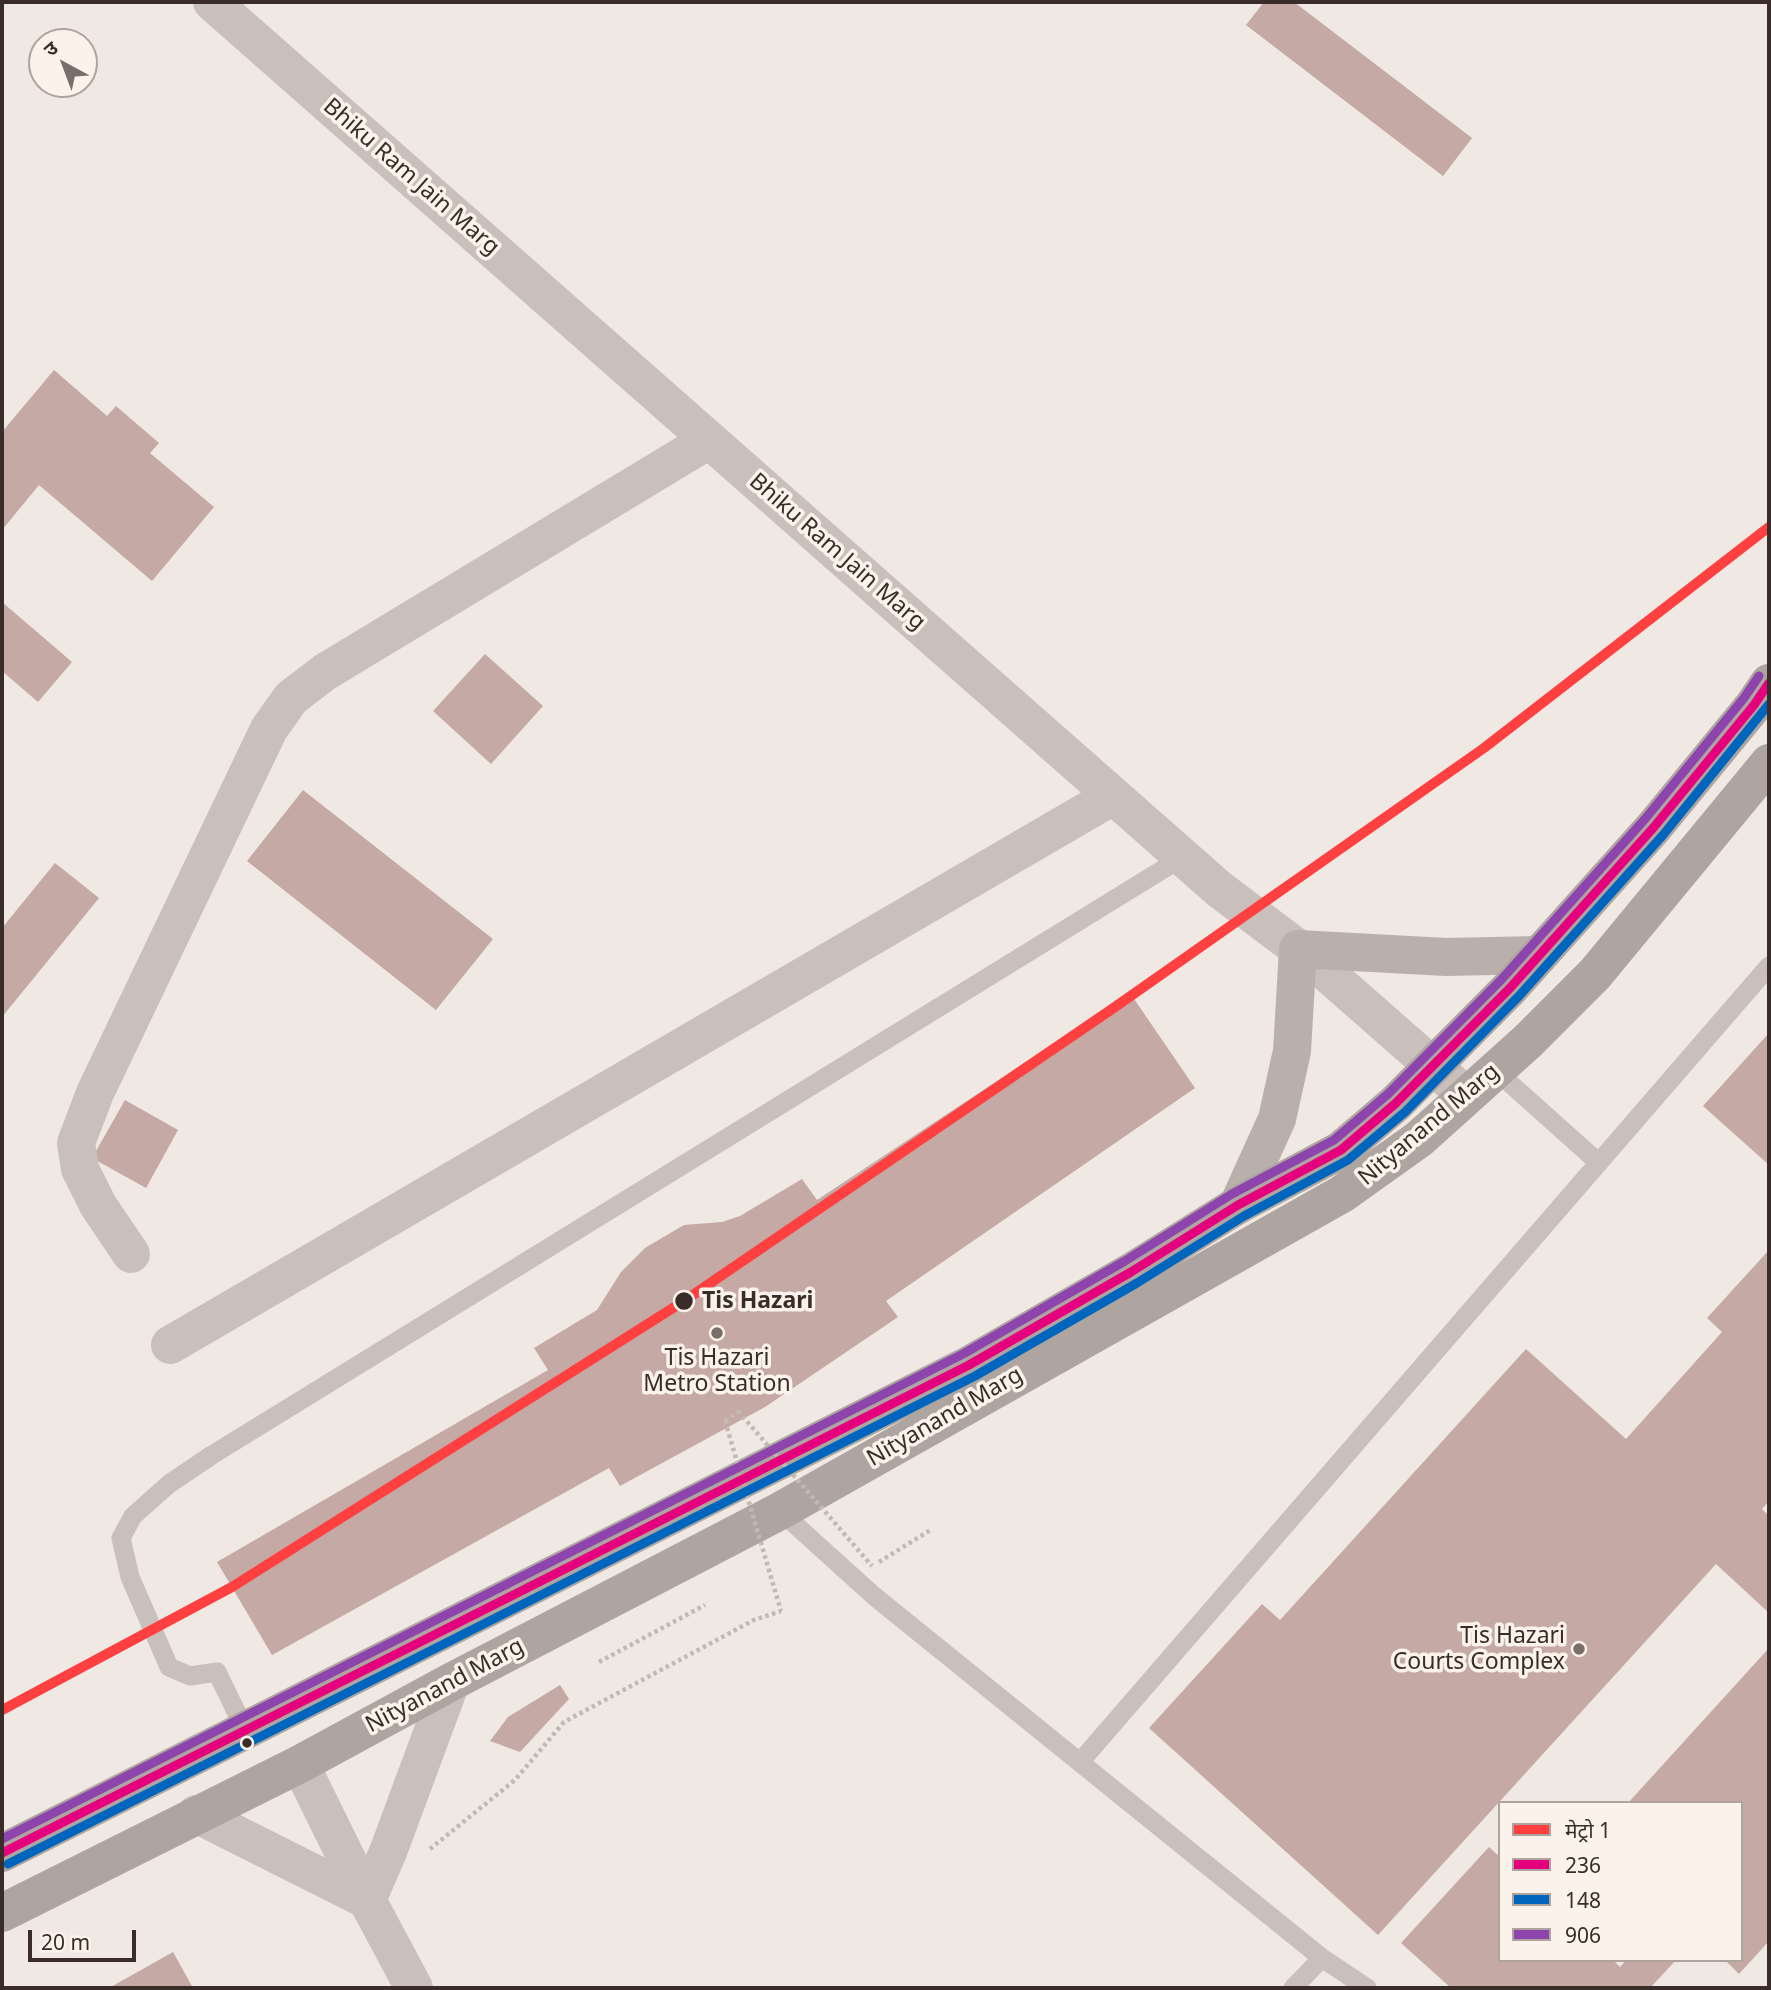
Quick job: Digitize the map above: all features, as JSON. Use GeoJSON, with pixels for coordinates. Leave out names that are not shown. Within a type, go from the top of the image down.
{"type":"FeatureCollection","features":[{"type":"Feature","properties":{"kind":"main road","name":"Nityanand Marg"},"geometry":{"type":"LineString","coordinates":[[2,1853],[969,1365],[1131,1272],[1238,1205],[1341,1150],[1433,1066],[1539,955],[1654,827],[1755,705],[1769,683]]}},
{"type":"Feature","properties":{"kind":"main road","name":"Nityanand Marg"},"geometry":{"type":"LineString","coordinates":[[2,1913],[300,1764],[451,1682],[780,1511],[1342,1195],[1419,1139],[1595,974],[1769,763]]}},
{"type":"Feature","properties":{"kind":"main road"},"geometry":{"type":"LineString","coordinates":[[1238,1205],[1277,1119],[1292,1051],[1298,949],[1446,957],[1539,955]]}},
{"type":"Feature","properties":{"kind":"street","name":"Bhiku Ram Jain Marg"},"geometry":{"type":"LineString","coordinates":[[212,2],[1112,796],[1219,889],[1298,949],[1467,1096]]}},
{"type":"Feature","properties":{"kind":"street"},"geometry":{"type":"LineString","coordinates":[[131,1254],[98,1205],[80,1169],[76,1143],[95,1093],[269,729],[291,698],[325,673],[709,440]]}},
{"type":"Feature","properties":{"kind":"street"},"geometry":{"type":"LineString","coordinates":[[170,1345],[1112,796]]}},
{"type":"Feature","properties":{"kind":"street"},"geometry":{"type":"LineString","coordinates":[[367,1900],[451,1682]]}},
{"type":"Feature","properties":{"kind":"street"},"geometry":{"type":"LineString","coordinates":[[300,1764],[414,1988]]}},
{"type":"Feature","properties":{"kind":"street"},"geometry":{"type":"LineString","coordinates":[[196,1815],[367,1900]]}},
{"type":"Feature","properties":{"kind":"lane"},"geometry":{"type":"LineString","coordinates":[[245,1730],[218,1672],[190,1676],[169,1667],[130,1577],[121,1538],[133,1516],[169,1484],[212,1455],[1183,857]]}},
{"type":"Feature","properties":{"kind":"lane"},"geometry":{"type":"LineString","coordinates":[[1080,1762],[1769,967]]}},
{"type":"Feature","properties":{"kind":"lane"},"geometry":{"type":"LineString","coordinates":[[1495,1070],[1599,1163]]}},
{"type":"Feature","properties":{"kind":"lane"},"geometry":{"type":"LineString","coordinates":[[780,1511],[874,1596],[1322,1958],[1367,1988]]}},
{"type":"Feature","properties":{"kind":"lane"},"geometry":{"type":"LineString","coordinates":[[1293,1988],[1322,1958]]}},
{"type":"Feature","properties":{"kind":"path"},"geometry":{"type":"LineString","coordinates":[[422,1856],[515,1780],[564,1722],[754,1620],[781,1611],[725,1421],[738,1411],[872,1566],[932,1529]]}},
{"type":"Feature","properties":{"kind":"path"},"geometry":{"type":"LineString","coordinates":[[599,1662],[705,1605]]}},
{"type":"Feature","properties":{"kind":"building"},"geometry":{"type":"Polygon","coordinates":[[[1264,2],[1294,2],[1472,138],[1443,176],[1246,25],[1264,2]]]}},
{"type":"Feature","properties":{"kind":"building"},"geometry":{"type":"Polygon","coordinates":[[[54,370],[107,416],[116,406],[159,443],[150,453],[214,507],[152,581],[39,485],[2,530],[2,432],[54,370]]]}},
{"type":"Feature","properties":{"kind":"building"},"geometry":{"type":"Polygon","coordinates":[[[2,602],[72,662],[38,702],[2,671],[2,602]]]}},
{"type":"Feature","properties":{"kind":"building"},"geometry":{"type":"Polygon","coordinates":[[[485,654],[543,706],[491,764],[433,711],[485,654]]]}},
{"type":"Feature","properties":{"kind":"building"},"geometry":{"type":"Polygon","coordinates":[[[303,790],[493,939],[436,1010],[247,861],[303,790]]]}},
{"type":"Feature","properties":{"kind":"building"},"geometry":{"type":"Polygon","coordinates":[[[55,863],[99,898],[2,1017],[2,928],[55,863]]]}},
{"type":"Feature","properties":{"kind":"building","name":"Tis Hazari Metro Station"},"geometry":{"type":"Polygon","coordinates":[[[1130,993],[1195,1088],[886,1301],[898,1317],[765,1407],[620,1486],[609,1468],[272,1655],[217,1562],[548,1370],[534,1348],[597,1310],[621,1272],[645,1248],[684,1225],[722,1222],[740,1216],[802,1179],[817,1200],[1130,993]]]}},
{"type":"Feature","properties":{"kind":"building"},"geometry":{"type":"Polygon","coordinates":[[[1769,1033],[1769,1165],[1703,1106],[1769,1033]]]}},
{"type":"Feature","properties":{"kind":"building"},"geometry":{"type":"Polygon","coordinates":[[[125,1100],[178,1130],[146,1188],[92,1158],[125,1100]]]}},
{"type":"Feature","properties":{"kind":"building"},"geometry":{"type":"Polygon","coordinates":[[[1769,1250],[1769,1501],[1762,1509],[1769,1516],[1769,1613],[1716,1564],[1378,1935],[1149,1728],[1262,1604],[1280,1620],[1526,1349],[1626,1439],[1722,1332],[1707,1318],[1769,1250]]]}},
{"type":"Feature","properties":{"kind":"building"},"geometry":{"type":"Polygon","coordinates":[[[1769,1648],[1769,1941],[1739,1974],[1727,1962],[1743,1962],[1743,1801],[1630,1801],[1769,1648]]]}},
{"type":"Feature","properties":{"kind":"building"},"geometry":{"type":"Polygon","coordinates":[[[560,1685],[569,1699],[520,1752],[490,1741],[508,1717],[560,1685]]]}},
{"type":"Feature","properties":{"kind":"building"},"geometry":{"type":"Polygon","coordinates":[[[1489,1847],[1498,1855],[1498,1962],[1615,1962],[1620,1967],[1624,1962],[1674,1962],[1650,1988],[1451,1988],[1401,1943],[1489,1847]]]}},
{"type":"Feature","properties":{"kind":"building"},"geometry":{"type":"Polygon","coordinates":[[[173,1952],[193,1988],[109,1988],[134,1974],[173,1952]]]}},
{"type":"Feature","properties":{"kind":"metro line","name":"1"},"geometry":{"type":"LineString","coordinates":[[2,1710],[232,1587],[684,1301],[1115,1007],[1484,748],[1769,527]]}},
{"type":"Feature","properties":{"kind":"transit line","name":"906"},"geometry":{"type":"LineString","coordinates":[[2,1839],[963,1354],[1125,1261],[1232,1194],[1334,1140],[1388,1094],[1501,980],[1645,819],[1759,676]]}},
{"type":"Feature","properties":{"kind":"transit line","name":"236"},"geometry":{"type":"LineString","coordinates":[[2,1853],[969,1365],[1131,1272],[1238,1205],[1341,1150],[1396,1103],[1510,988],[1654,827],[1769,683]]}},
{"type":"Feature","properties":{"kind":"transit line","name":"148"},"geometry":{"type":"LineString","coordinates":[[8,1864],[975,1376],[1137,1283],[1244,1216],[1348,1160],[1405,1112],[1519,996],[1663,835],[1769,704]]}},
{"type":"Feature","properties":{"kind":"place","name":"Tis Hazari"},"geometry":{"type":"Point","coordinates":[684,1301]}},
{"type":"Feature","properties":{"kind":"place","name":"Tis Hazari Metro Station"},"geometry":{"type":"Point","coordinates":[717,1333]}},
{"type":"Feature","properties":{"kind":"place","name":"Tis Hazari Courts Complex"},"geometry":{"type":"Point","coordinates":[1579,1649]}}]}
